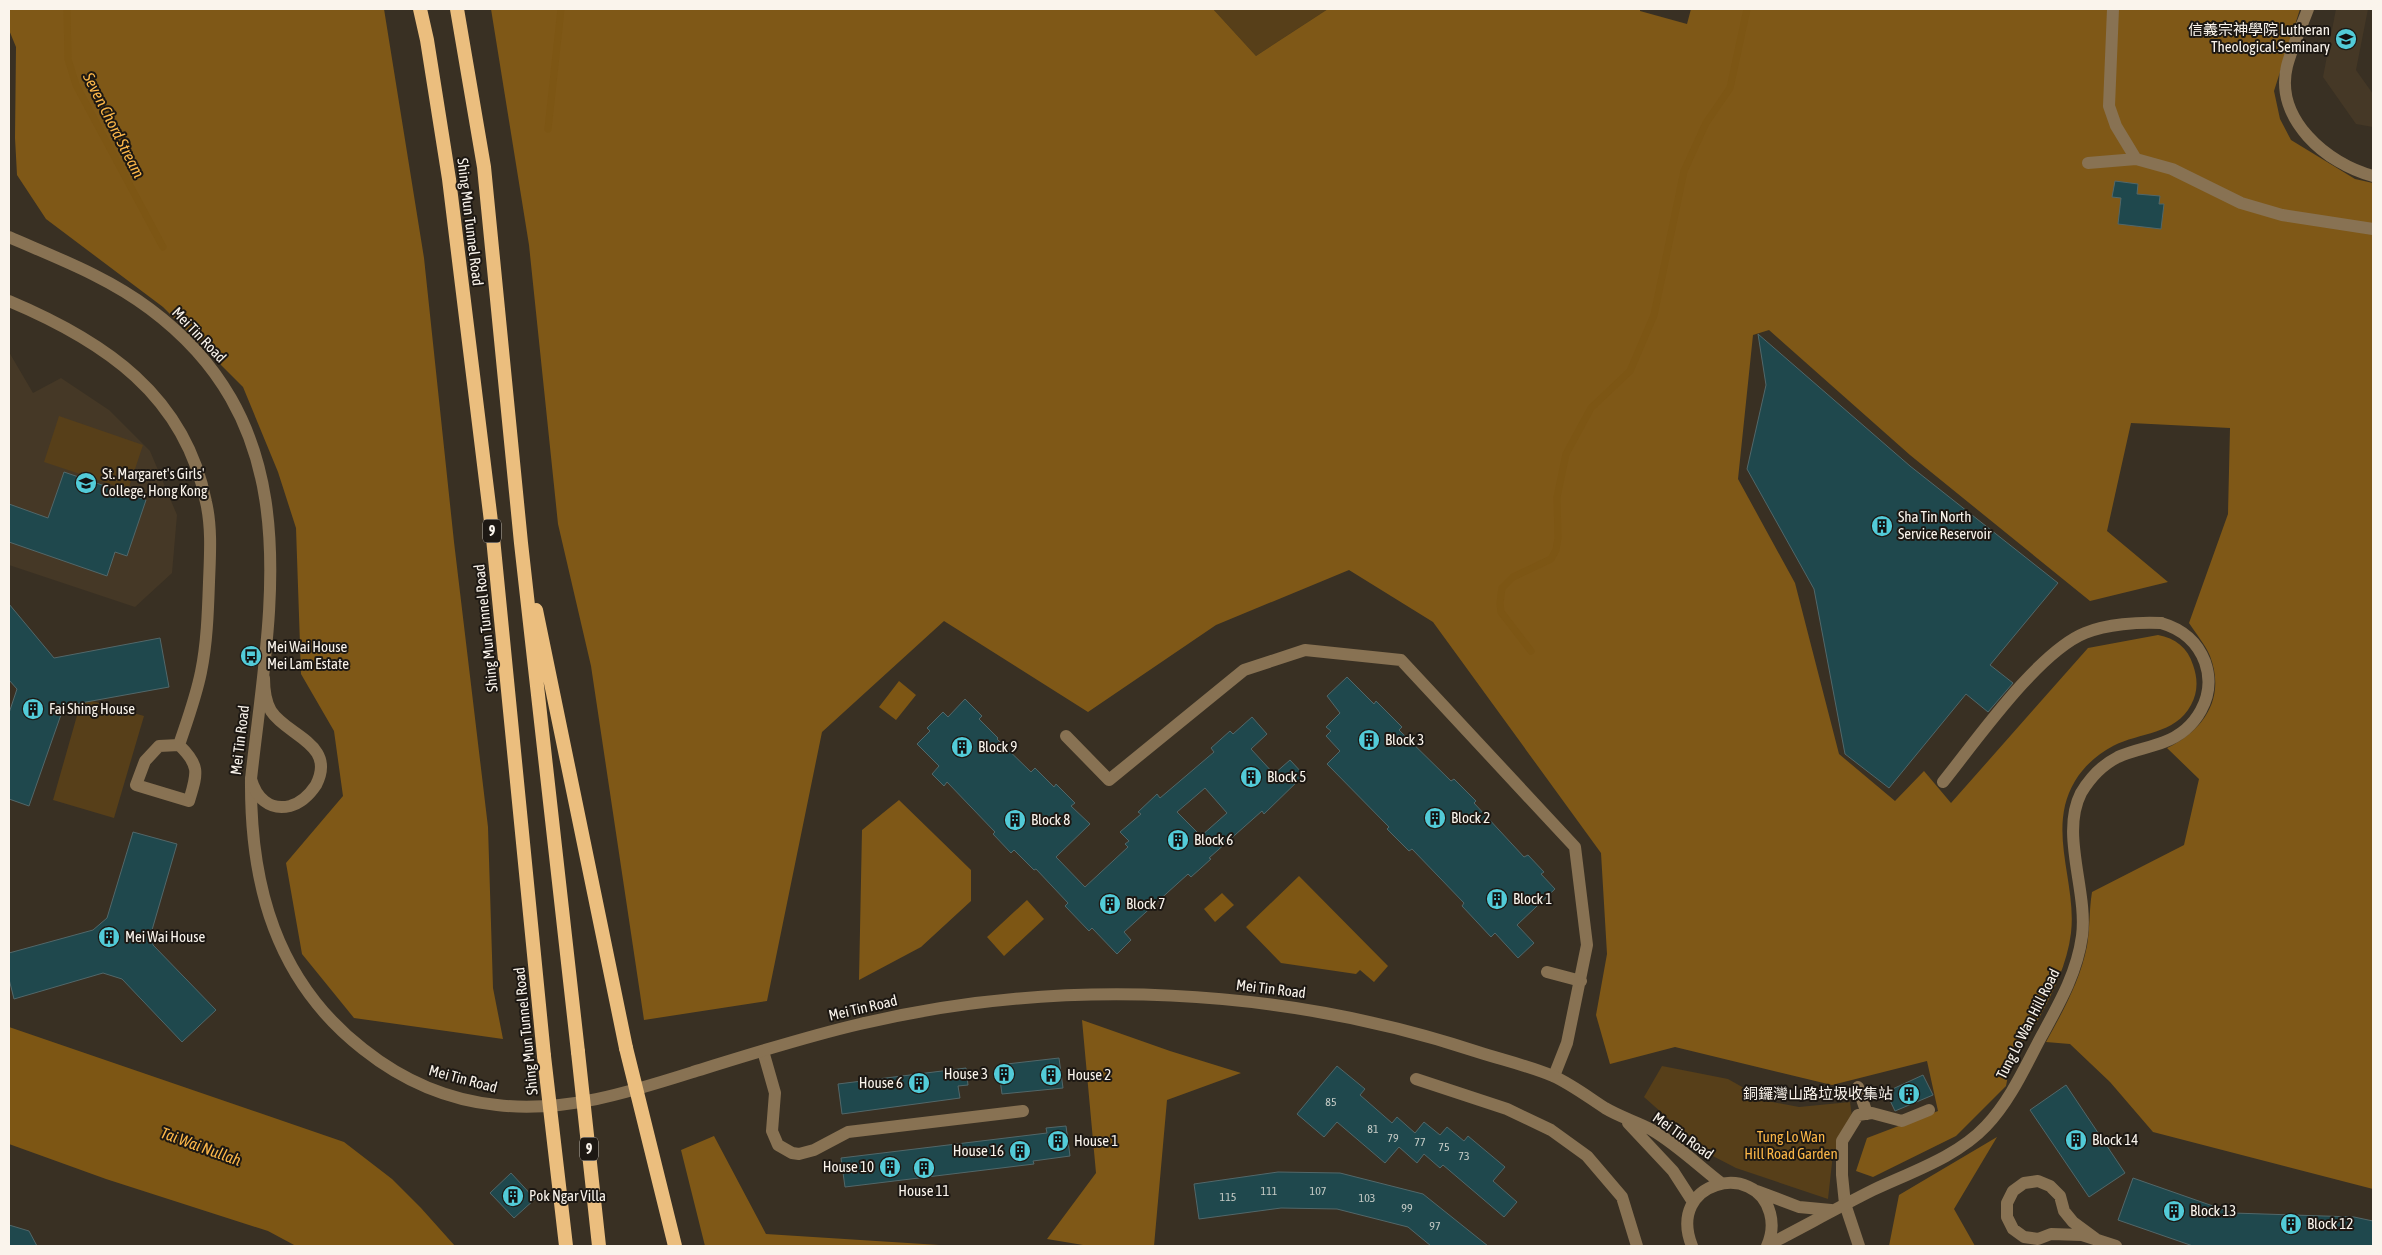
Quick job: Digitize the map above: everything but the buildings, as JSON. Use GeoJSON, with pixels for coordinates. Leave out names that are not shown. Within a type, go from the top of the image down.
{"type":"FeatureCollection","features":[{"type":"Feature","properties":{"kind":"highway","name":"Shing Mun Tunnel Road"},"geometry":{"type":"LineString","coordinates":[[420,9],[427,40],[449,179],[493,538],[544,1056],[566,1246]]}},
{"type":"Feature","properties":{"kind":"highway","name":"Shing Mun Tunnel Road"},"geometry":{"type":"LineString","coordinates":[[457,9],[484,167],[521,543],[600,1246]]}},
{"type":"Feature","properties":{"kind":"highway"},"geometry":{"type":"LineString","coordinates":[[521,543],[555,692],[626,1048],[674,1246]]}},
{"type":"Feature","properties":{"kind":"street"},"geometry":{"type":"LineString","coordinates":[[2113,9],[2109,106],[2116,126],[2136,159]]}},
{"type":"Feature","properties":{"kind":"street"},"geometry":{"type":"LineString","coordinates":[[2308,9],[2287,67],[2287,100],[2294,118],[2310,140],[2334,158],[2373,176]]}},
{"type":"Feature","properties":{"kind":"street"},"geometry":{"type":"LineString","coordinates":[[2088,163],[2136,159],[2172,168],[2241,203],[2282,216],[2373,229]]}},
{"type":"Feature","properties":{"kind":"street","name":"Mei Tin Road"},"geometry":{"type":"LineString","coordinates":[[9,237],[106,281],[150,308],[198,354],[226,391],[252,443],[263,482],[271,533],[272,593],[264,678],[251,779],[252,829],[258,870],[268,914],[283,952],[305,990],[335,1025],[371,1056],[411,1081],[433,1090],[479,1103],[511,1106],[555,1105],[608,1097],[643,1088],[763,1050],[860,1024],[972,1004],[1058,997],[1154,996],[1260,1003],[1347,1016],[1426,1034],[1554,1076],[1624,1119],[1652,1130],[1721,1183]]}},
{"type":"Feature","properties":{"kind":"street"},"geometry":{"type":"LineString","coordinates":[[9,301],[61,324],[124,366],[167,410],[178,426],[193,459],[206,503],[209,528],[208,605],[201,672],[180,745]]}},
{"type":"Feature","properties":{"kind":"street","name":"Tung Lo Wan Hill Road"},"geometry":{"type":"LineString","coordinates":[[1767,1246],[1839,1207],[1956,1150],[1981,1132],[2006,1099],[2055,1012],[2074,971],[2082,935],[2083,908],[2073,832],[2075,813],[2080,796],[2090,779],[2112,760],[2129,752],[2164,742],[2186,730],[2199,715],[2207,696],[2208,673],[2199,650],[2194,641],[2179,630],[2161,624],[2132,624],[2093,630],[2074,639],[2043,662],[1943,782]]}},
{"type":"Feature","properties":{"kind":"street"},"geometry":{"type":"LineString","coordinates":[[1066,736],[1109,780],[1244,670],[1305,650],[1401,660],[1575,847],[1586,945],[1581,981],[1567,1043],[1554,1076]]}},
{"type":"Feature","properties":{"kind":"street"},"geometry":{"type":"LineString","coordinates":[[251,779],[256,793],[264,801],[273,806],[283,807],[291,805],[306,796],[315,786],[320,773],[319,758],[312,745],[271,711],[265,696],[264,678]]}},
{"type":"Feature","properties":{"kind":"street"},"geometry":{"type":"LineString","coordinates":[[180,745],[193,758],[197,775],[189,801],[136,785],[145,761],[159,746],[180,745]]}},
{"type":"Feature","properties":{"kind":"street"},"geometry":{"type":"LineString","coordinates":[[1547,972],[1581,981]]}},
{"type":"Feature","properties":{"kind":"street"},"geometry":{"type":"LineString","coordinates":[[763,1050],[775,1093],[772,1132],[778,1145],[792,1153],[799,1154],[814,1150],[848,1132],[1022,1112]]}},
{"type":"Feature","properties":{"kind":"street"},"geometry":{"type":"LineString","coordinates":[[1416,1079],[1507,1109],[1551,1130],[1587,1156],[1622,1197],[1638,1246]]}},
{"type":"Feature","properties":{"kind":"street"},"geometry":{"type":"LineString","coordinates":[[1858,1087],[1866,1114]]}},
{"type":"Feature","properties":{"kind":"street"},"geometry":{"type":"LineString","coordinates":[[1859,1246],[1839,1207],[1842,1141],[1858,1115],[1872,1113],[1902,1121],[1929,1110]]}},
{"type":"Feature","properties":{"kind":"street","name":"Mei Tin Road"},"geometry":{"type":"LineString","coordinates":[[1624,1119],[1673,1171],[1693,1202]]}},
{"type":"Feature","properties":{"kind":"street"},"geometry":{"type":"LineString","coordinates":[[2096,1239],[2073,1222],[2064,1210],[2060,1196],[2050,1186],[2038,1181],[2024,1183],[2013,1191],[2007,1203],[2007,1217],[2013,1229],[2024,1237],[2038,1239],[2051,1234],[2082,1235],[2116,1246]]}},
{"type":"Feature","properties":{"kind":"street"},"geometry":{"type":"LineString","coordinates":[[1692,1246],[1687,1234],[1686,1223],[1693,1202],[1700,1193],[1721,1183],[1737,1183],[1799,1207],[1839,1207]]}},
{"type":"Feature","properties":{"kind":"street","name":"Tung Lo Wan Hill Road"},"geometry":{"type":"LineString","coordinates":[[1753,1189],[1762,1197],[1770,1214],[1772,1233],[1767,1246]]}},
{"type":"Feature","properties":{"kind":"shaded area"},"geometry":{"type":"Polygon","coordinates":[[[9,9],[384,9],[424,258],[454,542],[488,827],[493,988],[503,1039],[354,1018],[302,954],[286,863],[343,796],[334,731],[301,674],[296,528],[278,472],[243,387],[163,307],[46,219],[17,175],[15,138],[16,47],[9,30],[9,9]]]}},
{"type":"Feature","properties":{"kind":"shaded area"},"geometry":{"type":"Polygon","coordinates":[[[491,9],[1213,9],[1256,56],[1328,9],[1640,9],[1640,11],[1687,24],[1691,9],[2300,9],[2274,91],[2280,119],[2291,140],[2355,179],[2373,183],[2373,1189],[2153,1132],[2110,1082],[2070,1044],[2046,1042],[2070,996],[2084,959],[2088,939],[2092,892],[2184,845],[2199,779],[2167,748],[2192,732],[2208,711],[2213,699],[2215,686],[2214,671],[2210,656],[2189,623],[2228,514],[2230,428],[2131,423],[2107,531],[2168,582],[2090,601],[1910,455],[1769,330],[1753,335],[1738,479],[1795,583],[1839,754],[1895,801],[1924,771],[1951,803],[2088,648],[2158,635],[2175,641],[2180,645],[2191,659],[2195,670],[2195,695],[2184,715],[2176,722],[2156,732],[2123,741],[2107,749],[2087,765],[2075,781],[2067,799],[2063,818],[2064,856],[2072,914],[2071,933],[2065,962],[2054,989],[2026,1041],[2015,1040],[2006,1086],[1956,1136],[1873,1177],[1856,1171],[1867,1138],[1938,1111],[1927,1061],[1832,1085],[1675,1047],[1610,1064],[1596,1015],[1607,954],[1601,853],[1433,622],[1349,570],[1216,625],[1088,712],[944,621],[822,732],[767,1001],[644,1020],[591,666],[558,524],[529,245],[491,9]]]}},
{"type":"Feature","properties":{"kind":"shaded area","name":"信義宗神學院 Lutheran Theological Seminary"},"geometry":{"type":"Polygon","coordinates":[[[2336,9],[2368,9],[2356,70],[2373,94],[2373,127],[2356,124],[2323,77],[2336,9]]]}},
{"type":"Feature","properties":{"kind":"shaded area","name":"St. Margaret's Girls' College, Hong Kong"},"geometry":{"type":"Polygon","coordinates":[[[9,352],[33,393],[61,378],[109,410],[150,451],[177,515],[172,573],[135,607],[9,565],[9,352]]]}},
{"type":"Feature","properties":{"kind":"shaded area"},"geometry":{"type":"Polygon","coordinates":[[[899,800],[971,870],[971,901],[921,947],[859,980],[862,830],[899,800]]]}},
{"type":"Feature","properties":{"kind":"shaded area"},"geometry":{"type":"Polygon","coordinates":[[[1082,1020],[1170,1051],[1241,1073],[1167,1100],[1154,1246],[1089,1246],[1047,1239],[1096,1173],[1082,1020]]]}},
{"type":"Feature","properties":{"kind":"shaded area"},"geometry":{"type":"Polygon","coordinates":[[[714,1136],[766,1234],[955,1246],[705,1246],[681,1150],[714,1136]]]}},
{"type":"Feature","properties":{"kind":"shaded area"},"geometry":{"type":"Polygon","coordinates":[[[1997,1137],[1954,1209],[1975,1246],[1889,1246],[1899,1195],[1997,1137]]]}},
{"type":"Feature","properties":{"kind":"green space"},"geometry":{"type":"Polygon","coordinates":[[[1213,9],[1328,9],[1256,56],[1213,9]]]}},
{"type":"Feature","properties":{"kind":"green space"},"geometry":{"type":"Polygon","coordinates":[[[59,416],[143,445],[128,490],[44,462],[59,416]]]}},
{"type":"Feature","properties":{"kind":"green space"},"geometry":{"type":"Polygon","coordinates":[[[82,698],[144,716],[114,818],[53,800],[82,698]]]}},
{"type":"Feature","properties":{"kind":"green space","name":"Tung Lo Wan Hill Road Garden"},"geometry":{"type":"Polygon","coordinates":[[[1662,1066],[1728,1079],[1767,1101],[1799,1107],[1850,1102],[1852,1131],[1846,1141],[1833,1154],[1828,1199],[1736,1168],[1707,1153],[1644,1097],[1662,1066]]]}},
{"type":"Feature","properties":{"kind":"water"},"geometry":{"type":"Polygon","coordinates":[[[899,681],[916,695],[896,720],[879,707],[899,681]]]}},
{"type":"Feature","properties":{"kind":"water"},"geometry":{"type":"Polygon","coordinates":[[[1299,876],[1388,966],[1374,982],[1360,970],[1356,974],[1281,963],[1246,927],[1299,876]]]}},
{"type":"Feature","properties":{"kind":"water"},"geometry":{"type":"Polygon","coordinates":[[[1222,893],[1234,905],[1215,922],[1204,909],[1222,893]]]}},
{"type":"Feature","properties":{"kind":"water"},"geometry":{"type":"Polygon","coordinates":[[[1027,900],[1044,919],[1004,956],[987,937],[1027,900]]]}},
{"type":"Feature","properties":{"kind":"water","name":"Tai Wai Nullah"},"geometry":{"type":"Polygon","coordinates":[[[9,1027],[344,1142],[392,1179],[455,1246],[296,1246],[268,1231],[106,1179],[9,1144],[9,1027]]]}},
{"type":"Feature","properties":{"kind":"waterway","name":"Seven Chord Stream"},"geometry":{"type":"LineString","coordinates":[[67,9],[68,59],[76,85],[163,247]]}},
{"type":"Feature","properties":{"kind":"waterway"},"geometry":{"type":"LineString","coordinates":[[548,129],[561,9]]}},
{"type":"Feature","properties":{"kind":"waterway"},"geometry":{"type":"LineString","coordinates":[[1531,651],[1501,612],[1502,588],[1513,577],[1551,559],[1556,550],[1558,538],[1557,497],[1566,454],[1591,408],[1630,371],[1654,315],[1684,171],[1706,123],[1730,88],[1747,9]]}},
{"type":"Feature","properties":{"kind":"place","name":"信義宗神學院 Lutheran Theological Seminary"},"geometry":{"type":"Point","coordinates":[2346,39]}},
{"type":"Feature","properties":{"kind":"place","name":"St. Margaret's Girls' College, Hong Kong"},"geometry":{"type":"Point","coordinates":[86,483]}},
{"type":"Feature","properties":{"kind":"place","name":"Sha Tin North Service Reservoir"},"geometry":{"type":"Point","coordinates":[1882,526]}},
{"type":"Feature","properties":{"kind":"place","name":"Mei Wai House Mei Lam Estate"},"geometry":{"type":"Point","coordinates":[251,656]}},
{"type":"Feature","properties":{"kind":"place","name":"Fai Shing House"},"geometry":{"type":"Point","coordinates":[33,709]}},
{"type":"Feature","properties":{"kind":"place","name":"Block 3"},"geometry":{"type":"Point","coordinates":[1369,740]}},
{"type":"Feature","properties":{"kind":"place","name":"Block 9"},"geometry":{"type":"Point","coordinates":[962,747]}},
{"type":"Feature","properties":{"kind":"place","name":"Block 5"},"geometry":{"type":"Point","coordinates":[1251,777]}},
{"type":"Feature","properties":{"kind":"place","name":"Block 2"},"geometry":{"type":"Point","coordinates":[1435,818]}},
{"type":"Feature","properties":{"kind":"place","name":"Block 8"},"geometry":{"type":"Point","coordinates":[1015,820]}},
{"type":"Feature","properties":{"kind":"place","name":"Block 6"},"geometry":{"type":"Point","coordinates":[1178,840]}},
{"type":"Feature","properties":{"kind":"place","name":"Block 1"},"geometry":{"type":"Point","coordinates":[1497,899]}},
{"type":"Feature","properties":{"kind":"place","name":"Block 7"},"geometry":{"type":"Point","coordinates":[1110,904]}},
{"type":"Feature","properties":{"kind":"place","name":"Mei Wai House"},"geometry":{"type":"Point","coordinates":[109,937]}},
{"type":"Feature","properties":{"kind":"place","name":"House 3"},"geometry":{"type":"Point","coordinates":[1004,1074]}},
{"type":"Feature","properties":{"kind":"place","name":"House 2"},"geometry":{"type":"Point","coordinates":[1051,1075]}},
{"type":"Feature","properties":{"kind":"place","name":"House 6"},"geometry":{"type":"Point","coordinates":[919,1083]}},
{"type":"Feature","properties":{"kind":"place","name":"銅鑼灣山路垃圾收集站"},"geometry":{"type":"Point","coordinates":[1909,1094]}},
{"type":"Feature","properties":{"kind":"place","name":"Block 14"},"geometry":{"type":"Point","coordinates":[2076,1140]}},
{"type":"Feature","properties":{"kind":"place","name":"House 1"},"geometry":{"type":"Point","coordinates":[1058,1141]}},
{"type":"Feature","properties":{"kind":"place","name":"House 16"},"geometry":{"type":"Point","coordinates":[1020,1151]}},
{"type":"Feature","properties":{"kind":"place","name":"House 10"},"geometry":{"type":"Point","coordinates":[890,1167]}},
{"type":"Feature","properties":{"kind":"place","name":"House 11"},"geometry":{"type":"Point","coordinates":[924,1168]}},
{"type":"Feature","properties":{"kind":"place","name":"Pok Ngar Villa"},"geometry":{"type":"Point","coordinates":[513,1196]}},
{"type":"Feature","properties":{"kind":"place","name":"Block 13"},"geometry":{"type":"Point","coordinates":[2174,1211]}},
{"type":"Feature","properties":{"kind":"place","name":"Block 12"},"geometry":{"type":"Point","coordinates":[2291,1224]}}]}
